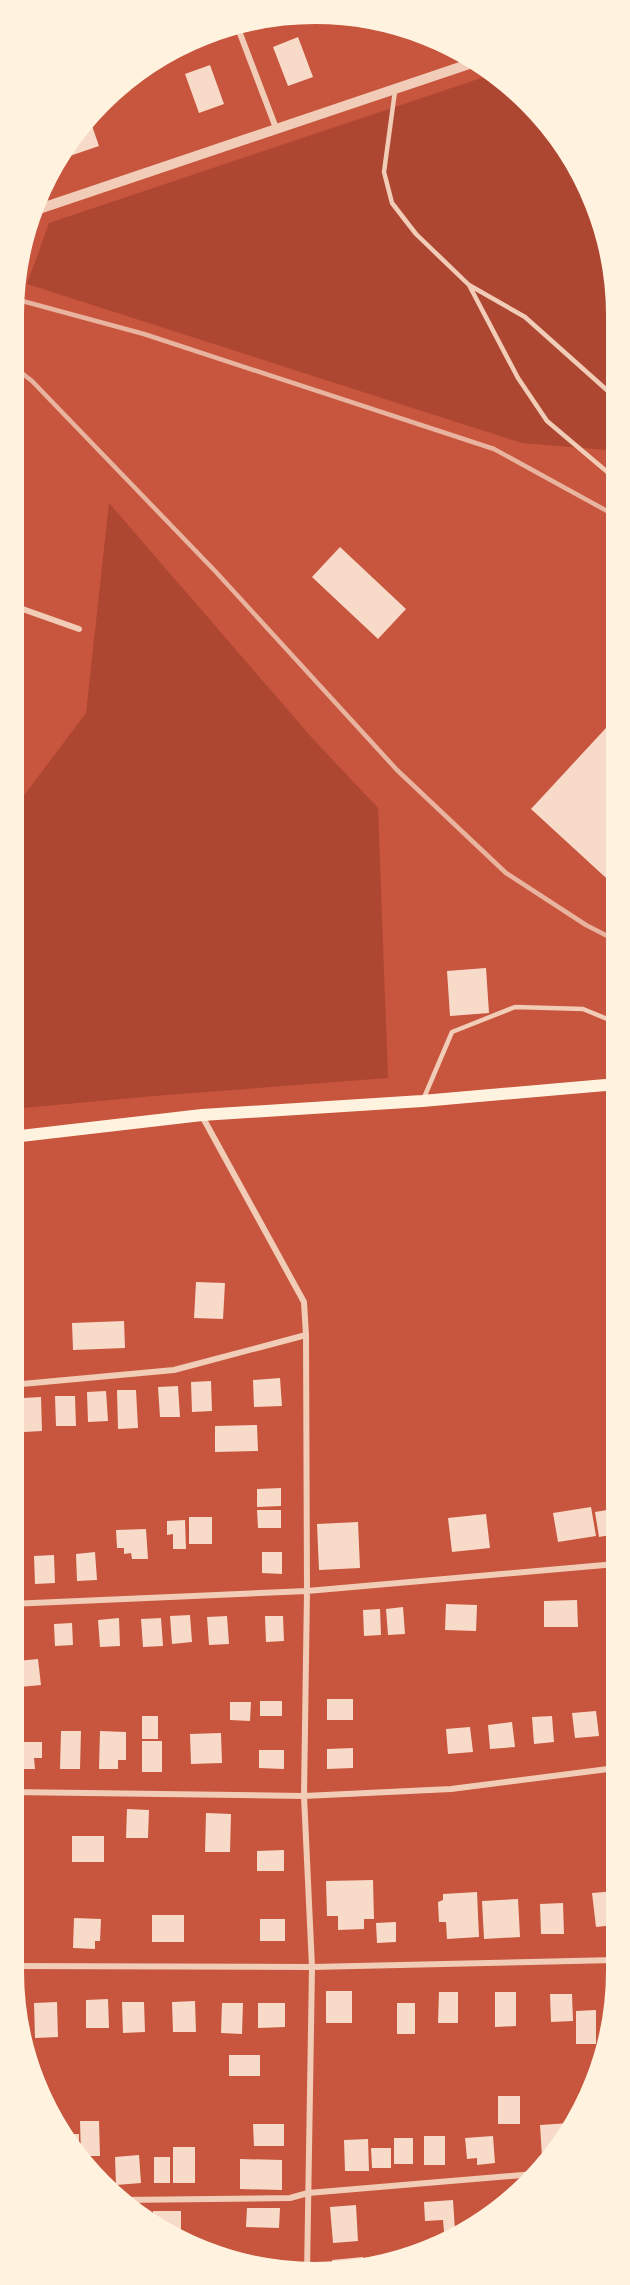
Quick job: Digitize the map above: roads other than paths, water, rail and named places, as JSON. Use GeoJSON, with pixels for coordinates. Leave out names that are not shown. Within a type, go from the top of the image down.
{"type":"FeatureCollection","features":[{"type":"Feature","properties":{"kind":"main road"},"geometry":{"type":"LineString","coordinates":[[20,1136],[202,1116],[422,1101],[610,1084]]}},
{"type":"Feature","properties":{"kind":"street"},"geometry":{"type":"LineString","coordinates":[[239,30],[276,128]]}},
{"type":"Feature","properties":{"kind":"street"},"geometry":{"type":"LineString","coordinates":[[39,209],[470,64]]}},
{"type":"Feature","properties":{"kind":"street"},"geometry":{"type":"LineString","coordinates":[[20,608],[79,629]]}},
{"type":"Feature","properties":{"kind":"street"},"geometry":{"type":"LineString","coordinates":[[202,1116],[304,1302],[307,1591],[304,1796],[312,1967],[307,2266]]}},
{"type":"Feature","properties":{"kind":"street"},"geometry":{"type":"LineString","coordinates":[[20,1384],[174,1370],[306,1335]]}},
{"type":"Feature","properties":{"kind":"street"},"geometry":{"type":"LineString","coordinates":[[20,1604],[307,1591],[610,1565]]}},
{"type":"Feature","properties":{"kind":"street"},"geometry":{"type":"LineString","coordinates":[[20,1792],[304,1796],[451,1789],[610,1769]]}},
{"type":"Feature","properties":{"kind":"street"},"geometry":{"type":"LineString","coordinates":[[20,1966],[312,1967],[610,1960]]}},
{"type":"Feature","properties":{"kind":"street"},"geometry":{"type":"LineString","coordinates":[[130,2200],[290,2198],[308,2193],[528,2175]]}},
{"type":"Feature","properties":{"kind":"lane"},"geometry":{"type":"LineString","coordinates":[[396,88],[384,172],[392,203],[416,234],[468,285],[525,317],[610,393]]}},
{"type":"Feature","properties":{"kind":"lane"},"geometry":{"type":"LineString","coordinates":[[468,285],[518,378],[547,421],[610,474]]}},
{"type":"Feature","properties":{"kind":"lane"},"geometry":{"type":"LineString","coordinates":[[422,1101],[452,1032],[515,1007],[583,1009],[610,1020]]}},
{"type":"Feature","properties":{"kind":"railway"},"geometry":{"type":"LineString","coordinates":[[20,300],[144,334],[494,449],[610,513]]}},
{"type":"Feature","properties":{"kind":"railway"},"geometry":{"type":"LineString","coordinates":[[20,372],[32,381],[216,572],[397,770],[506,873],[586,925],[610,937]]}}]}
